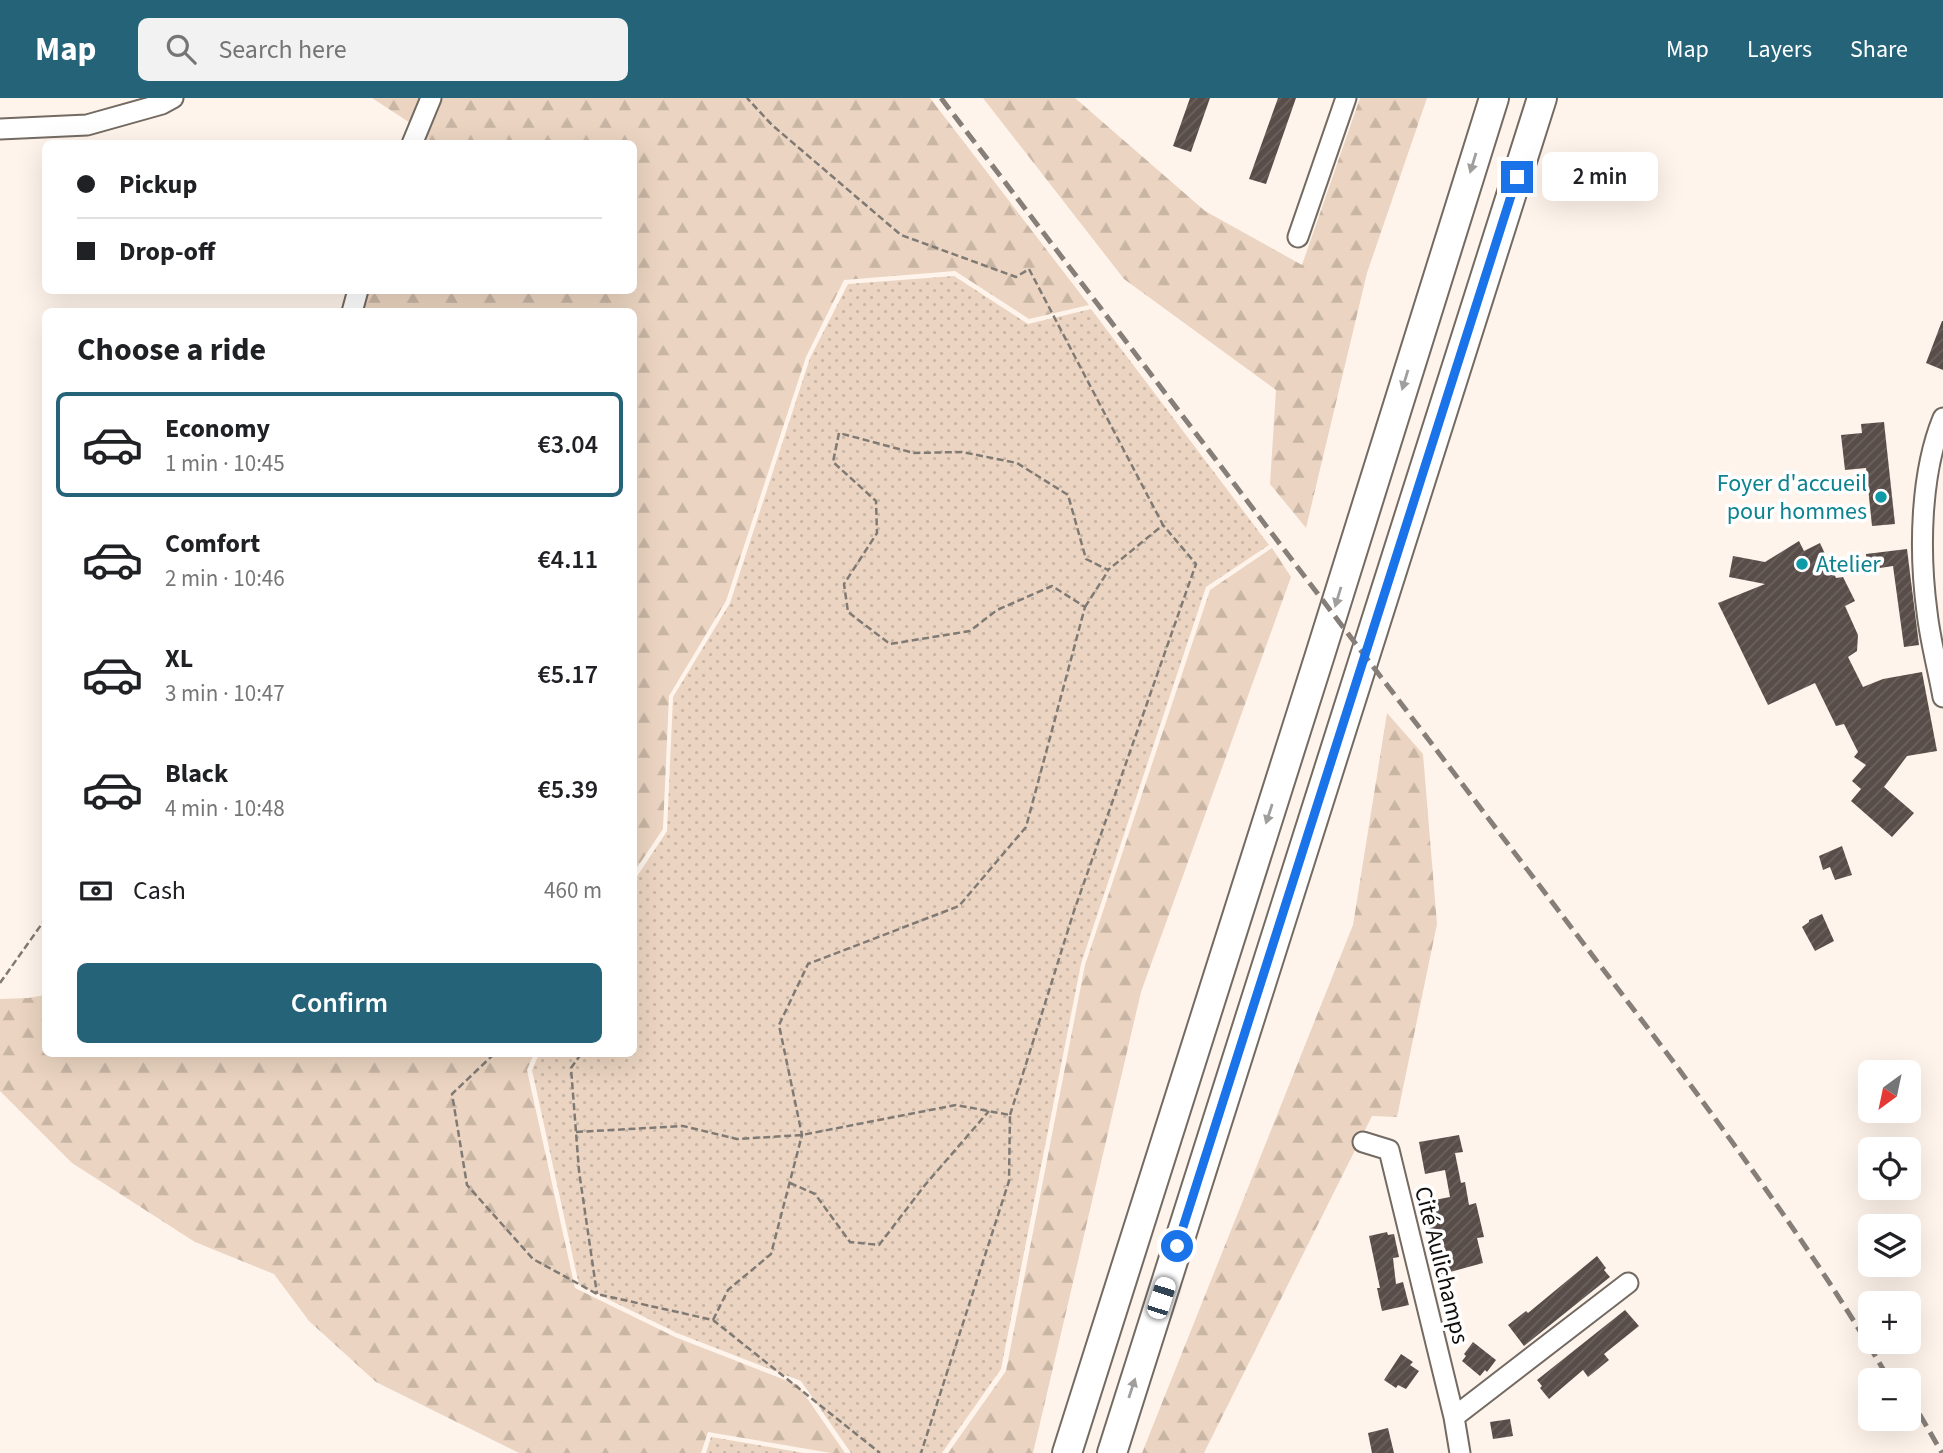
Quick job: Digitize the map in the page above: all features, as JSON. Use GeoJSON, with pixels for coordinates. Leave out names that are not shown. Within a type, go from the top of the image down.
{"type":"FeatureCollection","features":[{"type":"Feature","properties":{"kind":"highway"},"geometry":{"type":"LineString","coordinates":[[1067,1453],[1494,98]]}},
{"type":"Feature","properties":{"kind":"highway"},"geometry":{"type":"LineString","coordinates":[[1112,1453],[1542,98]]}},
{"type":"Feature","properties":{"kind":"street"},"geometry":{"type":"LineString","coordinates":[[0,129],[87,125],[162,104],[173,98]]}},
{"type":"Feature","properties":{"kind":"street"},"geometry":{"type":"LineString","coordinates":[[414,140],[430,98]]}},
{"type":"Feature","properties":{"kind":"street"},"geometry":{"type":"LineString","coordinates":[[1298,237],[1346,98]]}},
{"type":"Feature","properties":{"kind":"street"},"geometry":{"type":"LineString","coordinates":[[1943,418],[1929,468],[1922,534],[1927,611],[1943,697]]}},
{"type":"Feature","properties":{"kind":"street","name":"Cité Aulichamps"},"geometry":{"type":"LineString","coordinates":[[1363,1142],[1389,1150],[1454,1417],[1460,1453]]}},
{"type":"Feature","properties":{"kind":"street"},"geometry":{"type":"LineString","coordinates":[[1454,1417],[1628,1283]]}},
{"type":"Feature","properties":{"kind":"path"},"geometry":{"type":"LineString","coordinates":[[747,98],[772,125],[901,235],[1016,276],[1029,269],[1163,525],[1196,564],[1074,911],[1010,1115],[1009,1181],[921,1453]]}},
{"type":"Feature","properties":{"kind":"path"},"geometry":{"type":"LineString","coordinates":[[1085,607],[1052,586],[998,610],[970,631],[890,644],[848,612],[844,584],[877,533],[876,502],[833,462],[839,433],[914,453],[962,452],[1017,463],[1068,495],[1086,559],[1108,570]]}},
{"type":"Feature","properties":{"kind":"path"},"geometry":{"type":"LineString","coordinates":[[713,1320],[728,1290],[771,1254],[790,1183],[802,1135],[779,1026],[808,964],[959,906],[1026,827],[1085,607],[1108,570],[1163,525]]}},
{"type":"Feature","properties":{"kind":"path"},"geometry":{"type":"LineString","coordinates":[[0,983],[42,924]]}},
{"type":"Feature","properties":{"kind":"path"},"geometry":{"type":"LineString","coordinates":[[491,1057],[452,1094],[467,1185],[533,1259],[597,1294],[713,1320],[880,1453]]}},
{"type":"Feature","properties":{"kind":"path"},"geometry":{"type":"LineString","coordinates":[[579,1057],[570,1068],[579,1171],[597,1294]]}},
{"type":"Feature","properties":{"kind":"path"},"geometry":{"type":"LineString","coordinates":[[576,1132],[682,1126],[737,1139],[802,1135],[956,1105],[1010,1115]]}},
{"type":"Feature","properties":{"kind":"path"},"geometry":{"type":"LineString","coordinates":[[790,1183],[815,1195],[850,1242],[878,1245],[989,1111]]}},
{"type":"Feature","properties":{"kind":"green space"},"geometry":{"type":"Polygon","coordinates":[[[372,98],[930,98],[1089,305],[1029,319],[955,271],[844,280],[806,357],[726,601],[669,696],[663,829],[637,868],[637,308],[363,308],[368,294],[637,294],[637,140],[418,140],[421,130],[372,98]]]}},
{"type":"Feature","properties":{"kind":"green space"},"geometry":{"type":"Polygon","coordinates":[[[983,98],[1075,98],[1205,211],[1302,265],[1360,98],[1427,98],[1367,273],[1306,528],[1270,484],[1276,390],[1124,279],[983,98]]]}},
{"type":"Feature","properties":{"kind":"green space"},"geometry":{"type":"Polygon","coordinates":[[[954,276],[1028,324],[1091,309],[1269,545],[1206,587],[1081,964],[1001,1369],[942,1453],[851,1453],[801,1381],[677,1333],[579,1285],[532,1070],[538,1057],[637,1057],[637,876],[667,831],[673,697],[730,603],[810,358],[848,284],[954,276]]]}},
{"type":"Feature","properties":{"kind":"green space"},"geometry":{"type":"Polygon","coordinates":[[[1272,548],[1291,577],[1141,992],[1033,1453],[948,1453],[1006,1371],[1085,965],[1210,590],[1272,548]]]}},
{"type":"Feature","properties":{"kind":"green space"},"geometry":{"type":"Polygon","coordinates":[[[1387,713],[1423,754],[1437,924],[1397,1117],[1372,1116],[1204,1453],[1142,1453],[1353,925],[1387,713]]]}},
{"type":"Feature","properties":{"kind":"green space"},"geometry":{"type":"Polygon","coordinates":[[[42,996],[42,1057],[533,1057],[527,1070],[575,1288],[675,1337],[798,1385],[845,1453],[831,1453],[708,1432],[701,1453],[519,1453],[376,1382],[309,1321],[274,1274],[195,1242],[72,1163],[0,1091],[0,999],[42,996]]]}},
{"type":"Feature","properties":{"kind":"green space"},"geometry":{"type":"Polygon","coordinates":[[[711,1437],[804,1453],[706,1453],[711,1437]]]}},
{"type":"Feature","properties":{"kind":"building"},"geometry":{"type":"Polygon","coordinates":[[[1190,98],[1210,98],[1191,152],[1173,146],[1190,98]]]}},
{"type":"Feature","properties":{"kind":"building"},"geometry":{"type":"Polygon","coordinates":[[[1278,98],[1296,98],[1266,184],[1249,179],[1278,98]]]}},
{"type":"Feature","properties":{"kind":"building"},"geometry":{"type":"Polygon","coordinates":[[[1943,321],[1943,370],[1926,363],[1943,321]]]}},
{"type":"Feature","properties":{"kind":"building","name":"Foyer d'accueil pour hommes"},"geometry":{"type":"Polygon","coordinates":[[[1884,422],[1895,524],[1872,526],[1866,468],[1845,470],[1841,435],[1862,433],[1861,424],[1884,422]]]}},
{"type":"Feature","properties":{"kind":"building"},"geometry":{"type":"Polygon","coordinates":[[[1799,541],[1804,551],[1820,543],[1836,578],[1843,577],[1855,601],[1845,606],[1858,635],[1857,651],[1848,657],[1863,687],[1883,679],[1922,672],[1937,751],[1907,756],[1884,787],[1914,813],[1892,837],[1851,801],[1861,789],[1852,781],[1866,765],[1854,757],[1858,752],[1844,724],[1836,726],[1815,683],[1768,705],[1718,603],[1765,584],[1729,577],[1733,556],[1765,562],[1799,541]]]}},
{"type":"Feature","properties":{"kind":"building"},"geometry":{"type":"Polygon","coordinates":[[[1907,549],[1919,645],[1904,647],[1893,566],[1867,570],[1866,554],[1907,549]]]}},
{"type":"Feature","properties":{"kind":"building"},"geometry":{"type":"Polygon","coordinates":[[[1842,846],[1852,875],[1835,880],[1830,867],[1823,870],[1819,856],[1842,846]]]}},
{"type":"Feature","properties":{"kind":"building"},"geometry":{"type":"Polygon","coordinates":[[[1822,914],[1834,941],[1815,951],[1802,927],[1822,914]]]}},
{"type":"Feature","properties":{"kind":"building"},"geometry":{"type":"Polygon","coordinates":[[[1459,1135],[1463,1152],[1455,1153],[1461,1183],[1465,1182],[1469,1205],[1476,1203],[1484,1237],[1477,1238],[1483,1263],[1439,1275],[1424,1202],[1450,1197],[1445,1170],[1425,1174],[1419,1142],[1459,1135]]]}},
{"type":"Feature","properties":{"kind":"building"},"geometry":{"type":"Polygon","coordinates":[[[1387,1232],[1388,1235],[1394,1234],[1399,1257],[1393,1258],[1396,1284],[1403,1282],[1409,1305],[1382,1311],[1369,1236],[1387,1232]]]}},
{"type":"Feature","properties":{"kind":"building"},"geometry":{"type":"Polygon","coordinates":[[[1597,1256],[1610,1277],[1524,1346],[1508,1325],[1526,1311],[1528,1313],[1597,1256]]]}},
{"type":"Feature","properties":{"kind":"building"},"geometry":{"type":"Polygon","coordinates":[[[1625,1310],[1639,1326],[1604,1354],[1609,1360],[1598,1369],[1588,1377],[1583,1370],[1549,1399],[1537,1380],[1625,1310]]]}},
{"type":"Feature","properties":{"kind":"building"},"geometry":{"type":"Polygon","coordinates":[[[1473,1342],[1496,1360],[1487,1372],[1485,1370],[1480,1376],[1462,1361],[1473,1342]]]}},
{"type":"Feature","properties":{"kind":"building"},"geometry":{"type":"Polygon","coordinates":[[[1401,1354],[1413,1362],[1410,1365],[1419,1371],[1406,1389],[1398,1385],[1396,1388],[1384,1380],[1401,1354]]]}},
{"type":"Feature","properties":{"kind":"building"},"geometry":{"type":"Polygon","coordinates":[[[1510,1419],[1513,1436],[1493,1439],[1490,1422],[1510,1419]]]}},
{"type":"Feature","properties":{"kind":"building"},"geometry":{"type":"Polygon","coordinates":[[[1388,1428],[1394,1453],[1372,1453],[1368,1433],[1388,1428]]]}},
{"type":"Feature","properties":{"kind":"railway"},"geometry":{"type":"LineString","coordinates":[[941,98],[1672,1060],[1813,1258],[1882,1368]]}},
{"type":"Feature","properties":{"kind":"railway"},"geometry":{"type":"LineString","coordinates":[[1921,1417],[1942,1453]]}},
{"type":"Feature","properties":{"kind":"place","name":"Foyer d'accueil pour hommes"},"geometry":{"type":"Point","coordinates":[1881,497]}},
{"type":"Feature","properties":{"kind":"place","name":"Atelier"},"geometry":{"type":"Point","coordinates":[1802,564]}},
{"type":"Feature","properties":{"kind":"route"},"geometry":{"type":"LineString","coordinates":[[1177,1246],[1517,177]]}}]}
